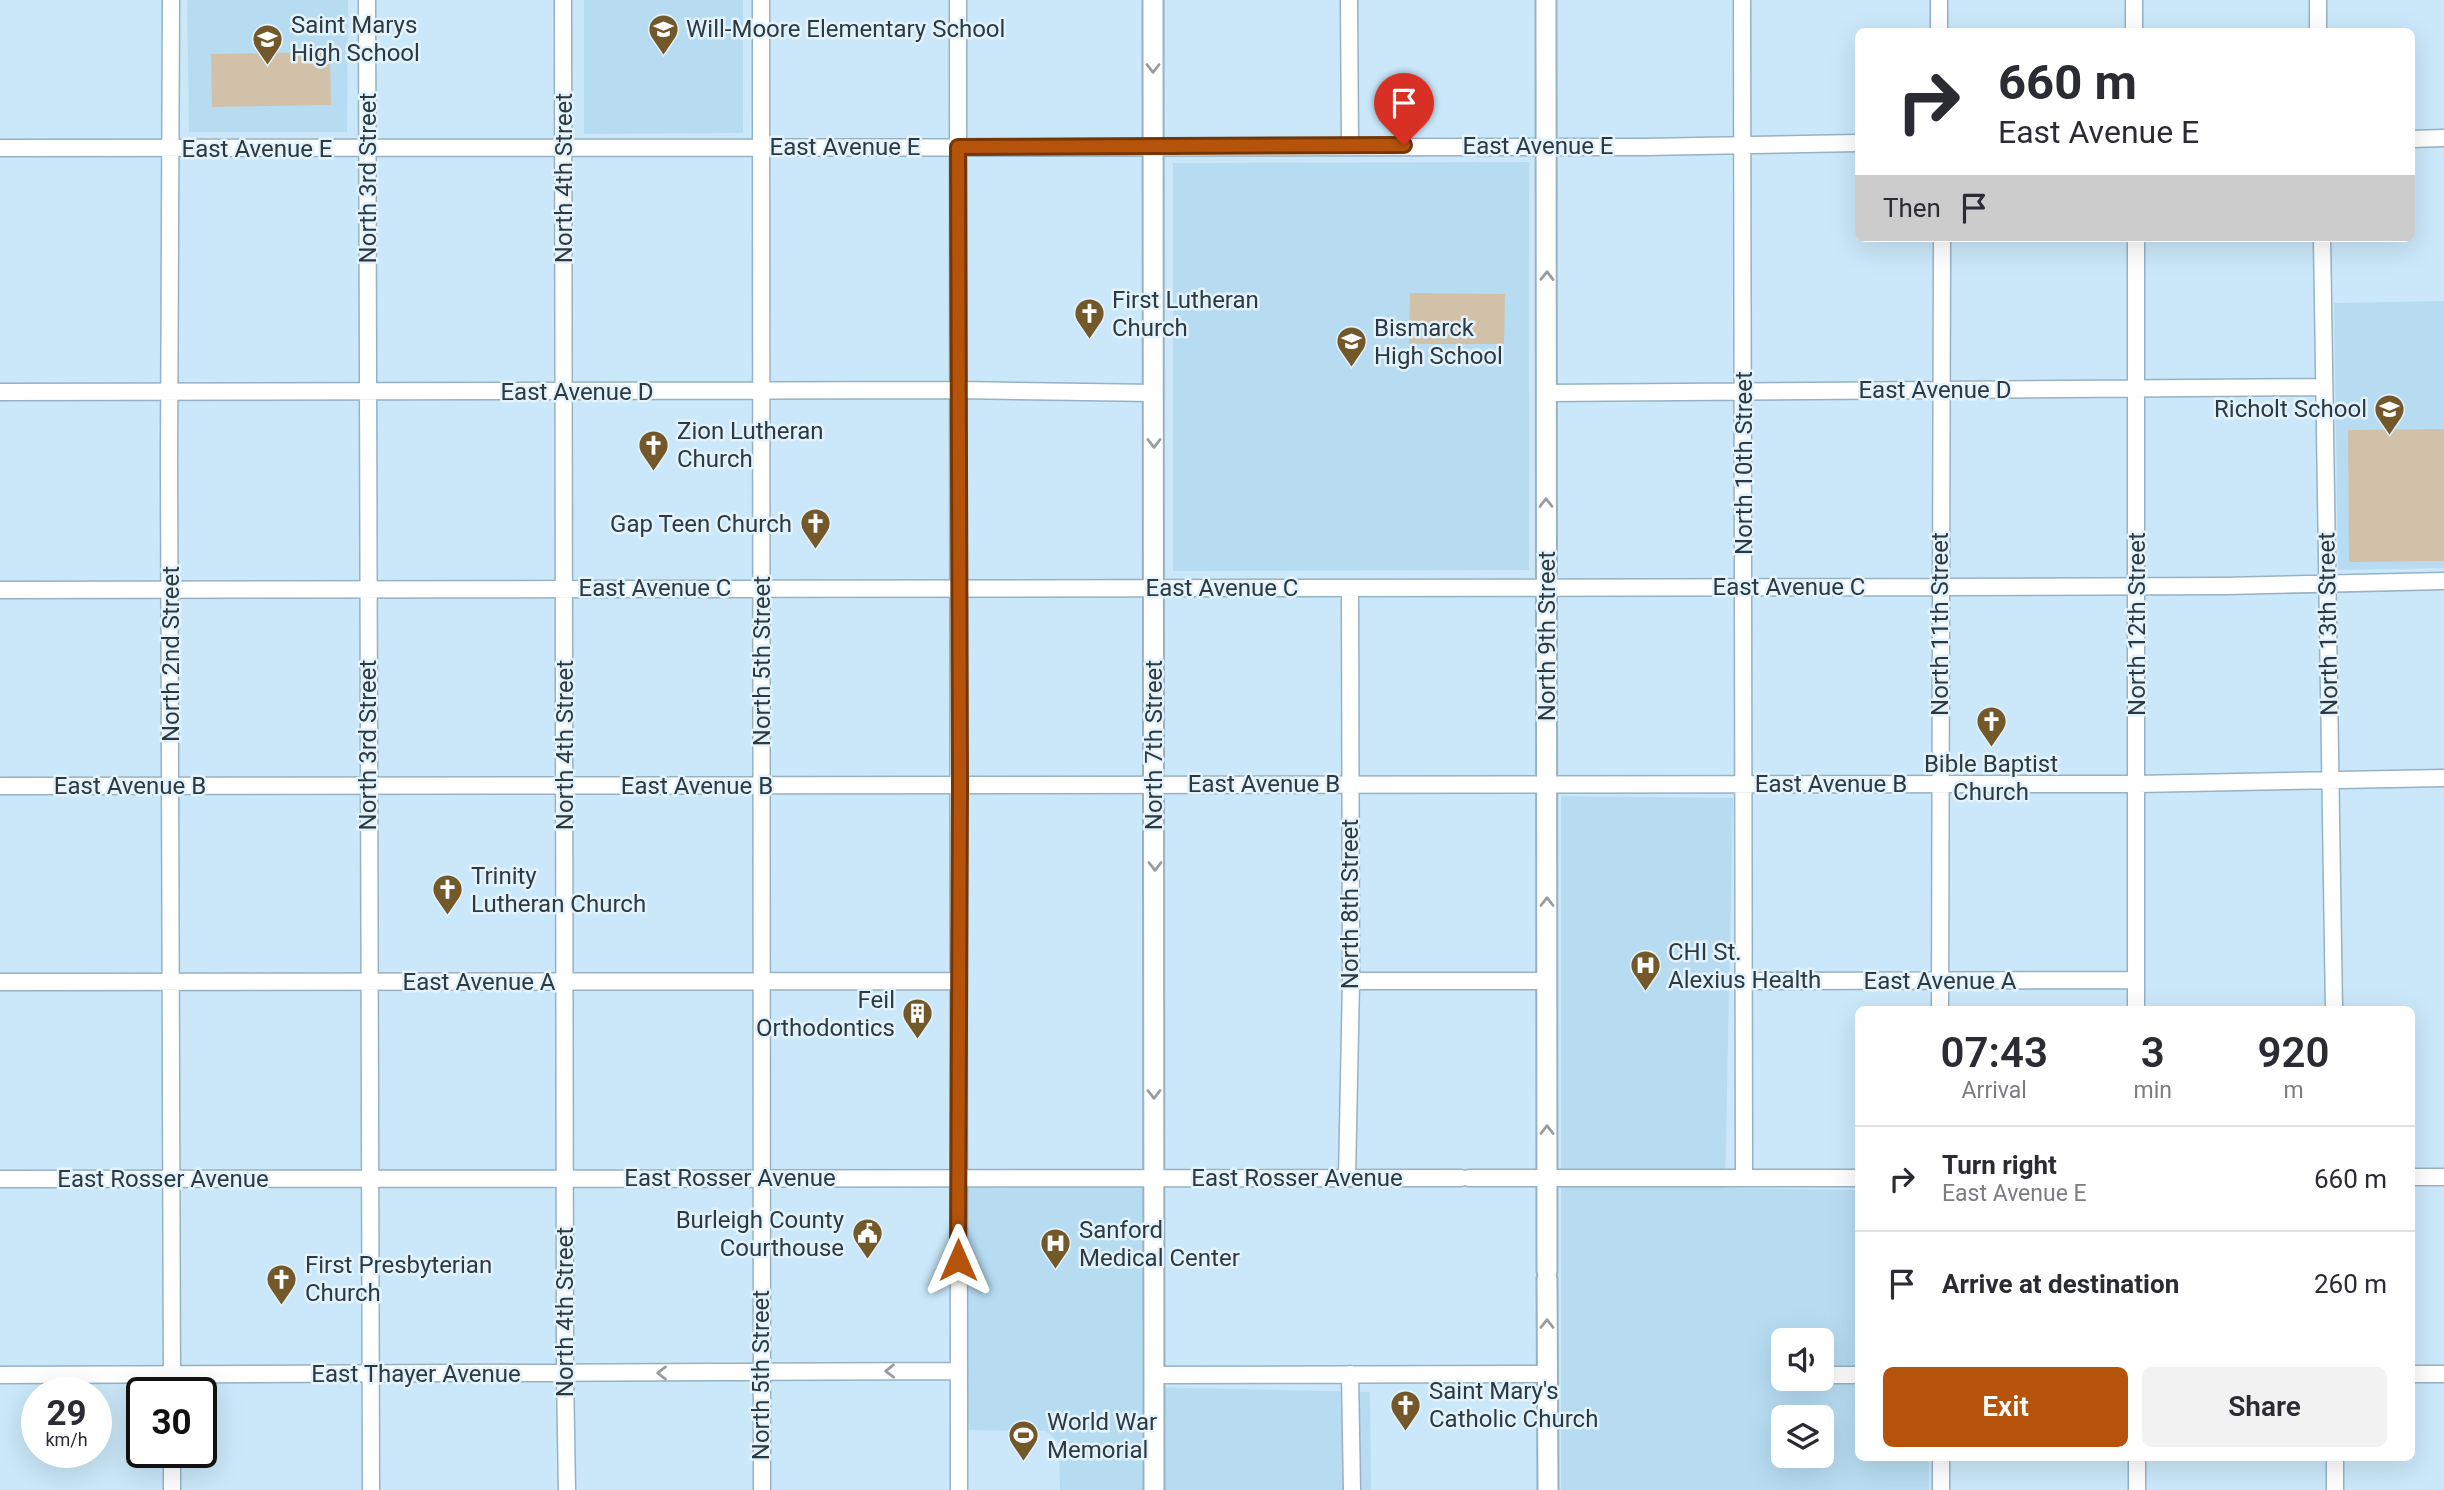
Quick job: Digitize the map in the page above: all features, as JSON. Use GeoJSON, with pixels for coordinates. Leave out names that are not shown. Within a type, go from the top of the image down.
{"type":"FeatureCollection","features":[{"type":"Feature","properties":{"kind":"main road","name":"North 7th Street"},"geometry":{"type":"LineString","coordinates":[[1153,0],[1154,1490]]}},
{"type":"Feature","properties":{"kind":"main road","name":"North 9th Street"},"geometry":{"type":"LineString","coordinates":[[1546,0],[1548,1490]]}},
{"type":"Feature","properties":{"kind":"street","name":"North 2nd Street"},"geometry":{"type":"LineString","coordinates":[[171,0],[172,1375]]}},
{"type":"Feature","properties":{"kind":"street","name":"North 3rd Street"},"geometry":{"type":"LineString","coordinates":[[367,0],[370,1490]]}},
{"type":"Feature","properties":{"kind":"street","name":"North 4th Street"},"geometry":{"type":"LineString","coordinates":[[563,0],[564,1179],[567,1490]]}},
{"type":"Feature","properties":{"kind":"street","name":"North 5th Street"},"geometry":{"type":"LineString","coordinates":[[761,0],[762,1490]]}},
{"type":"Feature","properties":{"kind":"street"},"geometry":{"type":"LineString","coordinates":[[957,0],[959,1490]]}},
{"type":"Feature","properties":{"kind":"street"},"geometry":{"type":"LineString","coordinates":[[1349,0],[1350,145]]}},
{"type":"Feature","properties":{"kind":"street","name":"North 10th Street"},"geometry":{"type":"LineString","coordinates":[[1742,0],[1744,1178]]}},
{"type":"Feature","properties":{"kind":"street"},"geometry":{"type":"LineString","coordinates":[[1939,0],[1939,28]]}},
{"type":"Feature","properties":{"kind":"street"},"geometry":{"type":"LineString","coordinates":[[2134,0],[2134,28]]}},
{"type":"Feature","properties":{"kind":"street"},"geometry":{"type":"LineString","coordinates":[[2318,0],[2318,28]]}},
{"type":"Feature","properties":{"kind":"street"},"geometry":{"type":"LineString","coordinates":[[2415,139],[2444,138]]}},
{"type":"Feature","properties":{"kind":"street","name":"East Avenue E"},"geometry":{"type":"LineString","coordinates":[[0,148],[1548,146],[1855,143]]}},
{"type":"Feature","properties":{"kind":"street","name":"North 11th Street"},"geometry":{"type":"LineString","coordinates":[[1940,1006],[1939,587],[1942,242]]}},
{"type":"Feature","properties":{"kind":"street","name":"North 12th Street"},"geometry":{"type":"LineString","coordinates":[[2136,242],[2136,1006]]}},
{"type":"Feature","properties":{"kind":"street","name":"North 13th Street"},"geometry":{"type":"LineString","coordinates":[[2322,242],[2334,1006]]}},
{"type":"Feature","properties":{"kind":"street","name":"East Avenue D"},"geometry":{"type":"LineString","coordinates":[[1546,394],[1744,390],[2324,387]]}},
{"type":"Feature","properties":{"kind":"street","name":"East Avenue D"},"geometry":{"type":"LineString","coordinates":[[0,392],[958,390],[1154,393]]}},
{"type":"Feature","properties":{"kind":"street","name":"East Avenue C"},"geometry":{"type":"LineString","coordinates":[[0,590],[1939,587],[2444,581]]}},
{"type":"Feature","properties":{"kind":"street","name":"North 8th Street"},"geometry":{"type":"LineString","coordinates":[[1347,1178],[1351,981],[1350,588]]}},
{"type":"Feature","properties":{"kind":"street","name":"East Avenue B"},"geometry":{"type":"LineString","coordinates":[[0,786],[1941,784],[2444,778]]}},
{"type":"Feature","properties":{"kind":"street","name":"East Avenue A"},"geometry":{"type":"LineString","coordinates":[[1744,981],[2136,980]]}},
{"type":"Feature","properties":{"kind":"street","name":"East Avenue A"},"geometry":{"type":"LineString","coordinates":[[0,982],[958,981]]}},
{"type":"Feature","properties":{"kind":"street"},"geometry":{"type":"LineString","coordinates":[[1351,981],[1547,981]]}},
{"type":"Feature","properties":{"kind":"street"},"geometry":{"type":"LineString","coordinates":[[2415,1177],[2444,1177]]}},
{"type":"Feature","properties":{"kind":"street","name":"East Rosser Avenue"},"geometry":{"type":"LineString","coordinates":[[0,1179],[1855,1178]]}},
{"type":"Feature","properties":{"kind":"street","name":"East Thayer Avenue"},"geometry":{"type":"LineString","coordinates":[[0,1375],[958,1371]]}},
{"type":"Feature","properties":{"kind":"street"},"geometry":{"type":"LineString","coordinates":[[1154,1374],[1547,1374]]}},
{"type":"Feature","properties":{"kind":"street"},"geometry":{"type":"LineString","coordinates":[[1350,1374],[1352,1490]]}},
{"type":"Feature","properties":{"kind":"street"},"geometry":{"type":"LineString","coordinates":[[2415,1374],[2444,1374]]}},
{"type":"Feature","properties":{"kind":"street"},"geometry":{"type":"LineString","coordinates":[[1834,1375],[1855,1375]]}},
{"type":"Feature","properties":{"kind":"street"},"geometry":{"type":"LineString","coordinates":[[1941,1461],[1941,1490]]}},
{"type":"Feature","properties":{"kind":"street"},"geometry":{"type":"LineString","coordinates":[[2137,1461],[2137,1490]]}},
{"type":"Feature","properties":{"kind":"street"},"geometry":{"type":"LineString","coordinates":[[2335,1461],[2335,1490]]}},
{"type":"Feature","properties":{"kind":"street"},"geometry":{"type":"LineString","coordinates":[[172,1468],[172,1490]]}},
{"type":"Feature","properties":{"kind":"shaded area","name":"Saint Marys High School"},"geometry":{"type":"Polygon","coordinates":[[[187,0],[348,0],[347,132],[189,132],[187,0]]]}},
{"type":"Feature","properties":{"kind":"shaded area","name":"Will-Moore Elementary School"},"geometry":{"type":"Polygon","coordinates":[[[584,0],[743,0],[743,133],[584,134],[584,0]]]}},
{"type":"Feature","properties":{"kind":"shaded area"},"geometry":{"type":"Polygon","coordinates":[[[330,52],[331,105],[212,107],[211,54],[330,52]]]}},
{"type":"Feature","properties":{"kind":"shaded area","name":"Bismarck High School"},"geometry":{"type":"Polygon","coordinates":[[[1529,162],[1529,570],[1173,571],[1173,163],[1529,162]]]}},
{"type":"Feature","properties":{"kind":"shaded area"},"geometry":{"type":"Polygon","coordinates":[[[1410,293],[1505,294],[1504,344],[1409,344],[1410,293]]]}},
{"type":"Feature","properties":{"kind":"shaded area","name":"Richolt School"},"geometry":{"type":"Polygon","coordinates":[[[2444,301],[2444,568],[2338,570],[2334,303],[2444,301]]]}},
{"type":"Feature","properties":{"kind":"shaded area"},"geometry":{"type":"Polygon","coordinates":[[[2444,429],[2444,561],[2349,562],[2348,430],[2444,429]]]}},
{"type":"Feature","properties":{"kind":"shaded area","name":"CHI St. Alexius Health"},"geometry":{"type":"Polygon","coordinates":[[[1561,796],[1733,798],[1725,1188],[1855,1190],[1855,1461],[1929,1461],[1929,1490],[1561,1490],[1561,796]]]}},
{"type":"Feature","properties":{"kind":"shaded area","name":"Sanford Medical Center"},"geometry":{"type":"Polygon","coordinates":[[[958,1178],[1154,1178],[1145,1387],[1370,1392],[1371,1490],[1060,1490],[1059,1443],[1046,1431],[959,1430],[958,1178]]]}},
{"type":"Feature","properties":{"kind":"place","name":"Will-Moore Elementary School"},"geometry":{"type":"Point","coordinates":[663,56]}},
{"type":"Feature","properties":{"kind":"place","name":"Saint Marys High School"},"geometry":{"type":"Point","coordinates":[268,66]}},
{"type":"Feature","properties":{"kind":"place","name":"First Lutheran Church"},"geometry":{"type":"Point","coordinates":[1089,341]}},
{"type":"Feature","properties":{"kind":"place","name":"Bismarck High School"},"geometry":{"type":"Point","coordinates":[1351,369]}},
{"type":"Feature","properties":{"kind":"place","name":"Richolt School"},"geometry":{"type":"Point","coordinates":[2390,436]}},
{"type":"Feature","properties":{"kind":"place","name":"Zion Lutheran Church"},"geometry":{"type":"Point","coordinates":[654,472]}},
{"type":"Feature","properties":{"kind":"place","name":"Gap Teen Church"},"geometry":{"type":"Point","coordinates":[815,551]}},
{"type":"Feature","properties":{"kind":"place","name":"Bible Baptist Church"},"geometry":{"type":"Point","coordinates":[1991,749]}},
{"type":"Feature","properties":{"kind":"place","name":"Trinity Lutheran Church"},"geometry":{"type":"Point","coordinates":[448,917]}},
{"type":"Feature","properties":{"kind":"place","name":"CHI St. Alexius Health"},"geometry":{"type":"Point","coordinates":[1645,993]}},
{"type":"Feature","properties":{"kind":"place","name":"Feil Orthodontics"},"geometry":{"type":"Point","coordinates":[918,1041]}},
{"type":"Feature","properties":{"kind":"place","name":"Burleigh County Courthouse"},"geometry":{"type":"Point","coordinates":[867,1261]}},
{"type":"Feature","properties":{"kind":"place","name":"Sanford Medical Center"},"geometry":{"type":"Point","coordinates":[1056,1271]}},
{"type":"Feature","properties":{"kind":"place","name":"First Presbyterian Church"},"geometry":{"type":"Point","coordinates":[282,1306]}},
{"type":"Feature","properties":{"kind":"place","name":"Saint Mary's Catholic Church"},"geometry":{"type":"Point","coordinates":[1406,1432]}},
{"type":"Feature","properties":{"kind":"place","name":"World War Memorial"},"geometry":{"type":"Point","coordinates":[1024,1463]}},
{"type":"Feature","properties":{"kind":"route"},"geometry":{"type":"LineString","coordinates":[[958,1260],[958,147],[1404,145]]}}]}
